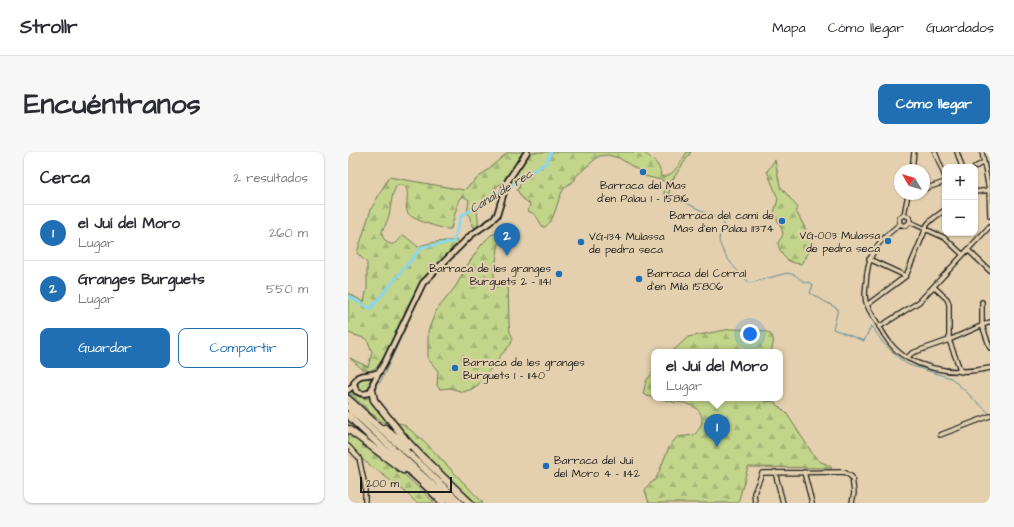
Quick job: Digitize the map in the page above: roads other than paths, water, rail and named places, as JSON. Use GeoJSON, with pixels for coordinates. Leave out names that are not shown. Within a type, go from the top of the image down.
{"type":"FeatureCollection","features":[{"type":"Feature","properties":{"kind":"highway"},"geometry":{"type":"LineString","coordinates":[[372,390],[374,400],[406,440],[470,503]]}},
{"type":"Feature","properties":{"kind":"highway"},"geometry":{"type":"LineString","coordinates":[[348,396],[350,402],[452,503]]}},
{"type":"Feature","properties":{"kind":"highway"},"geometry":{"type":"LineString","coordinates":[[350,402],[422,457]]}},
{"type":"Feature","properties":{"kind":"highway"},"geometry":{"type":"LineString","coordinates":[[350,402],[421,465],[460,503]]}},
{"type":"Feature","properties":{"kind":"highway"},"geometry":{"type":"LineString","coordinates":[[348,415],[367,434],[412,473],[442,503]]}},
{"type":"Feature","properties":{"kind":"highway"},"geometry":{"type":"LineString","coordinates":[[348,429],[414,479],[442,503]]}},
{"type":"Feature","properties":{"kind":"street"},"geometry":{"type":"LineString","coordinates":[[348,390],[355,388],[364,394],[367,394],[372,390],[373,383],[386,360],[423,283],[471,235],[490,222],[497,215],[507,182],[527,152]]}},
{"type":"Feature","properties":{"kind":"street"},"geometry":{"type":"LineString","coordinates":[[913,164],[914,152]]}},
{"type":"Feature","properties":{"kind":"street"},"geometry":{"type":"LineString","coordinates":[[935,152],[942,170]]}},
{"type":"Feature","properties":{"kind":"street"},"geometry":{"type":"LineString","coordinates":[[956,152],[961,164]]}},
{"type":"Feature","properties":{"kind":"street"},"geometry":{"type":"LineString","coordinates":[[982,152],[989,190],[990,216]]}},
{"type":"Feature","properties":{"kind":"street"},"geometry":{"type":"LineString","coordinates":[[978,165],[984,162]]}},
{"type":"Feature","properties":{"kind":"street"},"geometry":{"type":"LineString","coordinates":[[930,187],[942,183]]}},
{"type":"Feature","properties":{"kind":"street"},"geometry":{"type":"LineString","coordinates":[[978,192],[989,190]]}},
{"type":"Feature","properties":{"kind":"street"},"geometry":{"type":"LineString","coordinates":[[900,224],[899,218],[904,215],[908,200]]}},
{"type":"Feature","properties":{"kind":"street"},"geometry":{"type":"LineString","coordinates":[[867,305],[906,276],[925,228],[942,212]]}},
{"type":"Feature","properties":{"kind":"street"},"geometry":{"type":"LineString","coordinates":[[904,215],[909,216],[910,222]]}},
{"type":"Feature","properties":{"kind":"street"},"geometry":{"type":"LineString","coordinates":[[910,222],[945,238],[964,255]]}},
{"type":"Feature","properties":{"kind":"street"},"geometry":{"type":"LineString","coordinates":[[900,224],[905,226],[910,222]]}},
{"type":"Feature","properties":{"kind":"street"},"geometry":{"type":"LineString","coordinates":[[900,224],[879,244],[869,259],[866,268],[865,297],[867,305],[879,327],[889,342],[907,358],[934,368],[961,372],[990,368]]}},
{"type":"Feature","properties":{"kind":"street"},"geometry":{"type":"LineString","coordinates":[[879,327],[919,302],[990,226]]}},
{"type":"Feature","properties":{"kind":"street"},"geometry":{"type":"LineString","coordinates":[[968,250],[990,271]]}},
{"type":"Feature","properties":{"kind":"street"},"geometry":{"type":"LineString","coordinates":[[869,259],[906,276]]}},
{"type":"Feature","properties":{"kind":"street"},"geometry":{"type":"LineString","coordinates":[[934,287],[947,299],[949,304],[949,340],[961,372]]}},
{"type":"Feature","properties":{"kind":"street"},"geometry":{"type":"LineString","coordinates":[[982,302],[982,325],[990,348]]}},
{"type":"Feature","properties":{"kind":"street"},"geometry":{"type":"LineString","coordinates":[[907,358],[912,353],[949,340],[990,322]]}},
{"type":"Feature","properties":{"kind":"street"},"geometry":{"type":"LineString","coordinates":[[355,388],[355,381],[358,377],[364,374],[372,376],[379,372]]}},
{"type":"Feature","properties":{"kind":"street"},"geometry":{"type":"LineString","coordinates":[[368,376],[372,379],[373,383]]}},
{"type":"Feature","properties":{"kind":"street"},"geometry":{"type":"LineString","coordinates":[[940,435],[990,416]]}},
{"type":"Feature","properties":{"kind":"street"},"geometry":{"type":"LineString","coordinates":[[348,446],[359,458],[365,486],[365,503]]}},
{"type":"Feature","properties":{"kind":"street"},"geometry":{"type":"LineString","coordinates":[[775,472],[783,503]]}},
{"type":"Feature","properties":{"kind":"street"},"geometry":{"type":"LineString","coordinates":[[804,472],[812,503]]}},
{"type":"Feature","properties":{"kind":"street"},"geometry":{"type":"LineString","coordinates":[[755,503],[754,493],[762,473],[844,472],[852,477],[854,493],[852,503]]}},
{"type":"Feature","properties":{"kind":"waterway","name":"Canal de rec"},"geometry":{"type":"LineString","coordinates":[[456,233],[461,216],[546,163],[551,152]]}},
{"type":"Feature","properties":{"kind":"waterway"},"geometry":{"type":"LineString","coordinates":[[667,193],[724,222],[719,238],[720,246],[732,264],[750,283],[787,273],[795,275],[805,283],[809,282],[813,285],[810,293],[838,309],[833,329],[864,341],[872,326],[883,343],[901,360],[909,365],[951,378],[990,414]]}},
{"type":"Feature","properties":{"kind":"waterway","name":"Canal de rec"},"geometry":{"type":"LineString","coordinates":[[348,296],[371,308],[422,247],[453,242],[455,237]]}},
{"type":"Feature","properties":{"kind":"waterway"},"geometry":{"type":"LineString","coordinates":[[380,383],[405,329]]}},
{"type":"Feature","properties":{"kind":"waterway"},"geometry":{"type":"LineString","coordinates":[[348,395],[354,394]]}},
{"type":"Feature","properties":{"kind":"place","name":"Barraca del Mas d'en Palau 1 - 15816"},"geometry":{"type":"Point","coordinates":[643,172]}},
{"type":"Feature","properties":{"kind":"place","name":"Barraca del camí de Mas d'en Palau 11374"},"geometry":{"type":"Point","coordinates":[782,221]}},
{"type":"Feature","properties":{"kind":"place","name":"VG-003 Mulassa de pedra seca"},"geometry":{"type":"Point","coordinates":[888,241]}},
{"type":"Feature","properties":{"kind":"place","name":"VG-134 Mulassa de pedra seca"},"geometry":{"type":"Point","coordinates":[581,242]}},
{"type":"Feature","properties":{"kind":"place","name":"Granges Burguets"},"geometry":{"type":"Point","coordinates":[507,256]}},
{"type":"Feature","properties":{"kind":"place","name":"Barraca de les granges Burguets 2 - 1141"},"geometry":{"type":"Point","coordinates":[559,274]}},
{"type":"Feature","properties":{"kind":"place","name":"Barraca del Corral d'en Milà 15806"},"geometry":{"type":"Point","coordinates":[639,279]}},
{"type":"Feature","properties":{"kind":"place","name":"Barraca de les granges Burguets 1 - 1140"},"geometry":{"type":"Point","coordinates":[455,368]}},
{"type":"Feature","properties":{"kind":"place","name":"el Juí del Moro"},"geometry":{"type":"Point","coordinates":[717,447]}},
{"type":"Feature","properties":{"kind":"place","name":"Barraca del Juí del Moro 4 - 1142"},"geometry":{"type":"Point","coordinates":[546,466]}}]}
